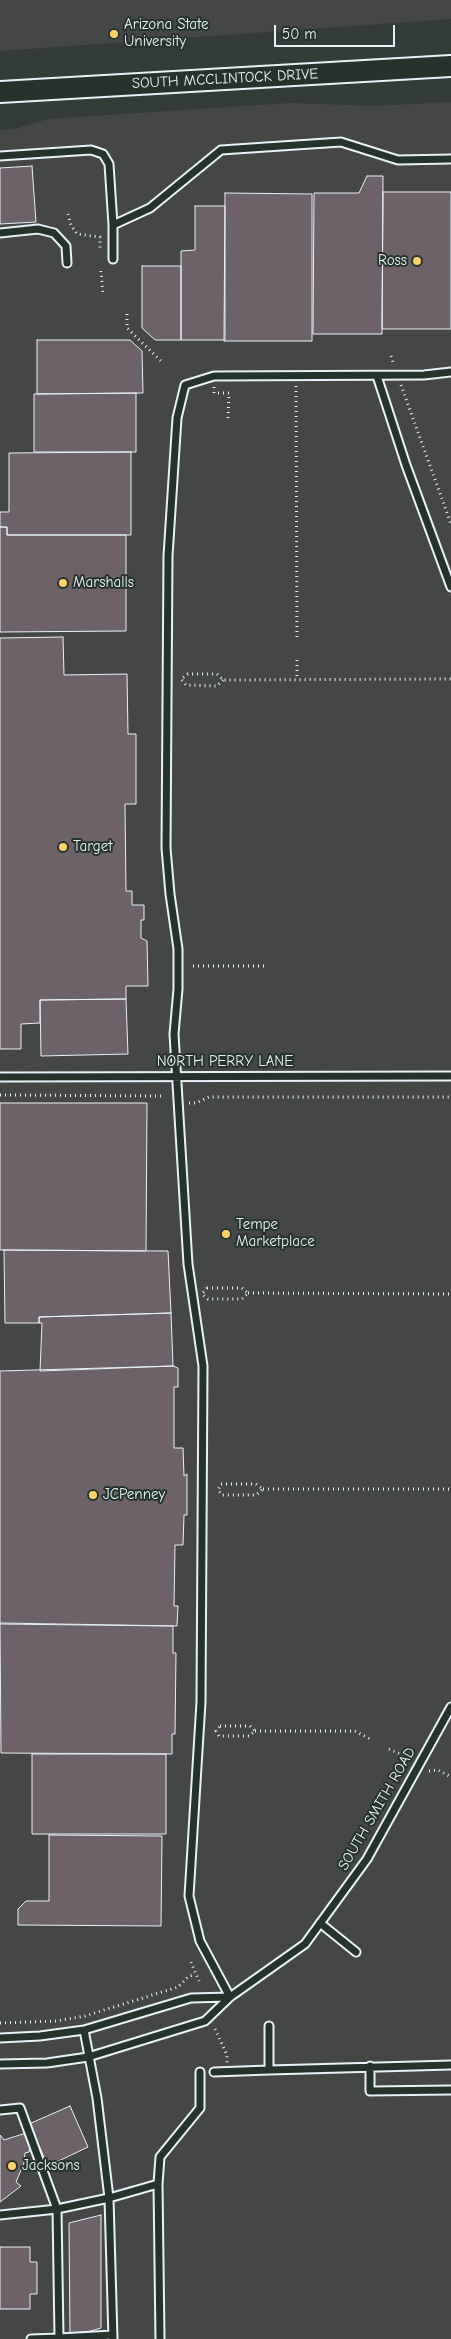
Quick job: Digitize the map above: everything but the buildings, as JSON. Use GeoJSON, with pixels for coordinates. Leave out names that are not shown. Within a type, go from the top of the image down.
{"type":"FeatureCollection","features":[{"type":"Feature","properties":{"kind":"main road","name":"SOUTH MCCLINTOCK DRIVE"},"geometry":{"type":"LineString","coordinates":[[0,92],[451,66]]}},
{"type":"Feature","properties":{"kind":"lane"},"geometry":{"type":"LineString","coordinates":[[113,225],[150,208],[221,150],[340,142],[398,160],[451,158]]}},
{"type":"Feature","properties":{"kind":"lane"},"geometry":{"type":"LineString","coordinates":[[0,156],[91,150],[103,154],[109,164],[113,260]]}},
{"type":"Feature","properties":{"kind":"lane"},"geometry":{"type":"LineString","coordinates":[[0,232],[38,229],[54,233],[66,246],[67,263]]}},
{"type":"Feature","properties":{"kind":"lane"},"geometry":{"type":"LineString","coordinates":[[0,2038],[40,2036],[84,2030],[191,1998],[230,1997],[200,1941],[189,1896],[201,1702],[203,1366],[188,1264],[174,1034],[178,989],[178,958],[166,848],[170,508],[177,418],[185,385],[214,376],[377,376],[424,375],[451,372]]}},
{"type":"Feature","properties":{"kind":"lane"},"geometry":{"type":"LineString","coordinates":[[377,376],[406,465],[451,587]]}},
{"type":"Feature","properties":{"kind":"lane","name":"NORTH PERRY LANE"},"geometry":{"type":"LineString","coordinates":[[0,1077],[451,1076]]}},
{"type":"Feature","properties":{"kind":"lane","name":"SOUTH SMITH ROAD"},"geometry":{"type":"LineString","coordinates":[[0,2064],[47,2063],[90,2056],[205,2021],[230,1997],[305,1944],[368,1859],[450,1711]]}},
{"type":"Feature","properties":{"kind":"lane"},"geometry":{"type":"LineString","coordinates":[[320,1923],[356,1952]]}},
{"type":"Feature","properties":{"kind":"lane"},"geometry":{"type":"LineString","coordinates":[[269,2026],[269,2070]]}},
{"type":"Feature","properties":{"kind":"lane"},"geometry":{"type":"LineString","coordinates":[[31,2339],[113,2337],[109,2198],[97,2098],[84,2030]]}},
{"type":"Feature","properties":{"kind":"lane"},"geometry":{"type":"LineString","coordinates":[[214,2072],[451,2065]]}},
{"type":"Feature","properties":{"kind":"lane"},"geometry":{"type":"LineString","coordinates":[[370,2066],[370,2091],[451,2090]]}},
{"type":"Feature","properties":{"kind":"lane"},"geometry":{"type":"LineString","coordinates":[[160,2339],[158,2184],[160,2157],[200,2108],[200,2072]]}},
{"type":"Feature","properties":{"kind":"lane"},"geometry":{"type":"LineString","coordinates":[[0,2110],[20,2108],[57,2209],[59,2338]]}},
{"type":"Feature","properties":{"kind":"lane"},"geometry":{"type":"LineString","coordinates":[[0,2215],[57,2209],[109,2198],[158,2184]]}},
{"type":"Feature","properties":{"kind":"path"},"geometry":{"type":"LineString","coordinates":[[68,214],[71,225],[77,234],[100,237],[100,249]]}},
{"type":"Feature","properties":{"kind":"path"},"geometry":{"type":"LineString","coordinates":[[101,271],[103,294]]}},
{"type":"Feature","properties":{"kind":"path"},"geometry":{"type":"LineString","coordinates":[[127,314],[127,328],[163,363]]}},
{"type":"Feature","properties":{"kind":"path"},"geometry":{"type":"LineString","coordinates":[[392,356],[397,375],[451,524]]}},
{"type":"Feature","properties":{"kind":"path"},"geometry":{"type":"LineString","coordinates":[[296,375],[297,641]]}},
{"type":"Feature","properties":{"kind":"path"},"geometry":{"type":"LineString","coordinates":[[214,376],[214,393],[229,393],[228,418]]}},
{"type":"Feature","properties":{"kind":"path"},"geometry":{"type":"LineString","coordinates":[[297,660],[297,680]]}},
{"type":"Feature","properties":{"kind":"path"},"geometry":{"type":"LineString","coordinates":[[223,680],[217,686],[186,685],[182,680],[188,674],[216,674],[223,680],[451,679]]}},
{"type":"Feature","properties":{"kind":"path"},"geometry":{"type":"LineString","coordinates":[[192,966],[266,966]]}},
{"type":"Feature","properties":{"kind":"path"},"geometry":{"type":"LineString","coordinates":[[0,1095],[163,1096]]}},
{"type":"Feature","properties":{"kind":"path"},"geometry":{"type":"LineString","coordinates":[[189,1103],[196,1103],[210,1097],[451,1097]]}},
{"type":"Feature","properties":{"kind":"path"},"geometry":{"type":"LineString","coordinates":[[248,1293],[242,1299],[208,1299],[202,1294],[207,1288],[242,1288],[248,1293],[451,1294]]}},
{"type":"Feature","properties":{"kind":"path"},"geometry":{"type":"LineString","coordinates":[[263,1489],[256,1495],[222,1495],[218,1490],[221,1484],[256,1484],[263,1489],[451,1489]]}},
{"type":"Feature","properties":{"kind":"path"},"geometry":{"type":"LineString","coordinates":[[254,1731],[250,1726],[220,1726],[216,1732],[219,1736],[249,1736],[254,1731],[355,1731],[372,1740]]}},
{"type":"Feature","properties":{"kind":"path"},"geometry":{"type":"LineString","coordinates":[[389,1749],[407,1757]]}},
{"type":"Feature","properties":{"kind":"path"},"geometry":{"type":"LineString","coordinates":[[429,1771],[438,1770],[451,1778]]}},
{"type":"Feature","properties":{"kind":"path"},"geometry":{"type":"LineString","coordinates":[[191,1962],[199,1981]]}},
{"type":"Feature","properties":{"kind":"path"},"geometry":{"type":"LineString","coordinates":[[0,2023],[56,2021],[86,2016],[178,1987],[188,1977],[195,1974]]}},
{"type":"Feature","properties":{"kind":"path"},"geometry":{"type":"LineString","coordinates":[[215,2028],[227,2055],[227,2071]]}},
{"type":"Feature","properties":{"kind":"shaded area","name":"Arizona State University"},"geometry":{"type":"Polygon","coordinates":[[[0,0],[451,0],[451,19],[0,51],[0,0]]]}},
{"type":"Feature","properties":{"kind":"shaded area","name":"Tempe Marketplace"},"geometry":{"type":"Polygon","coordinates":[[[451,102],[451,2339],[0,2339],[0,130],[15,129],[48,119],[291,103],[373,106],[451,102]]]}},
{"type":"Feature","properties":{"kind":"place","name":"Arizona State University"},"geometry":{"type":"Point","coordinates":[114,34]}},
{"type":"Feature","properties":{"kind":"place","name":"Ross"},"geometry":{"type":"Point","coordinates":[417,261]}},
{"type":"Feature","properties":{"kind":"place","name":"Marshalls"},"geometry":{"type":"Point","coordinates":[63,583]}},
{"type":"Feature","properties":{"kind":"place","name":"Target"},"geometry":{"type":"Point","coordinates":[63,847]}},
{"type":"Feature","properties":{"kind":"place","name":"Tempe Marketplace"},"geometry":{"type":"Point","coordinates":[226,1234]}},
{"type":"Feature","properties":{"kind":"place","name":"JCPenney"},"geometry":{"type":"Point","coordinates":[93,1495]}},
{"type":"Feature","properties":{"kind":"place","name":"Jacksons"},"geometry":{"type":"Point","coordinates":[12,2166]}}]}
